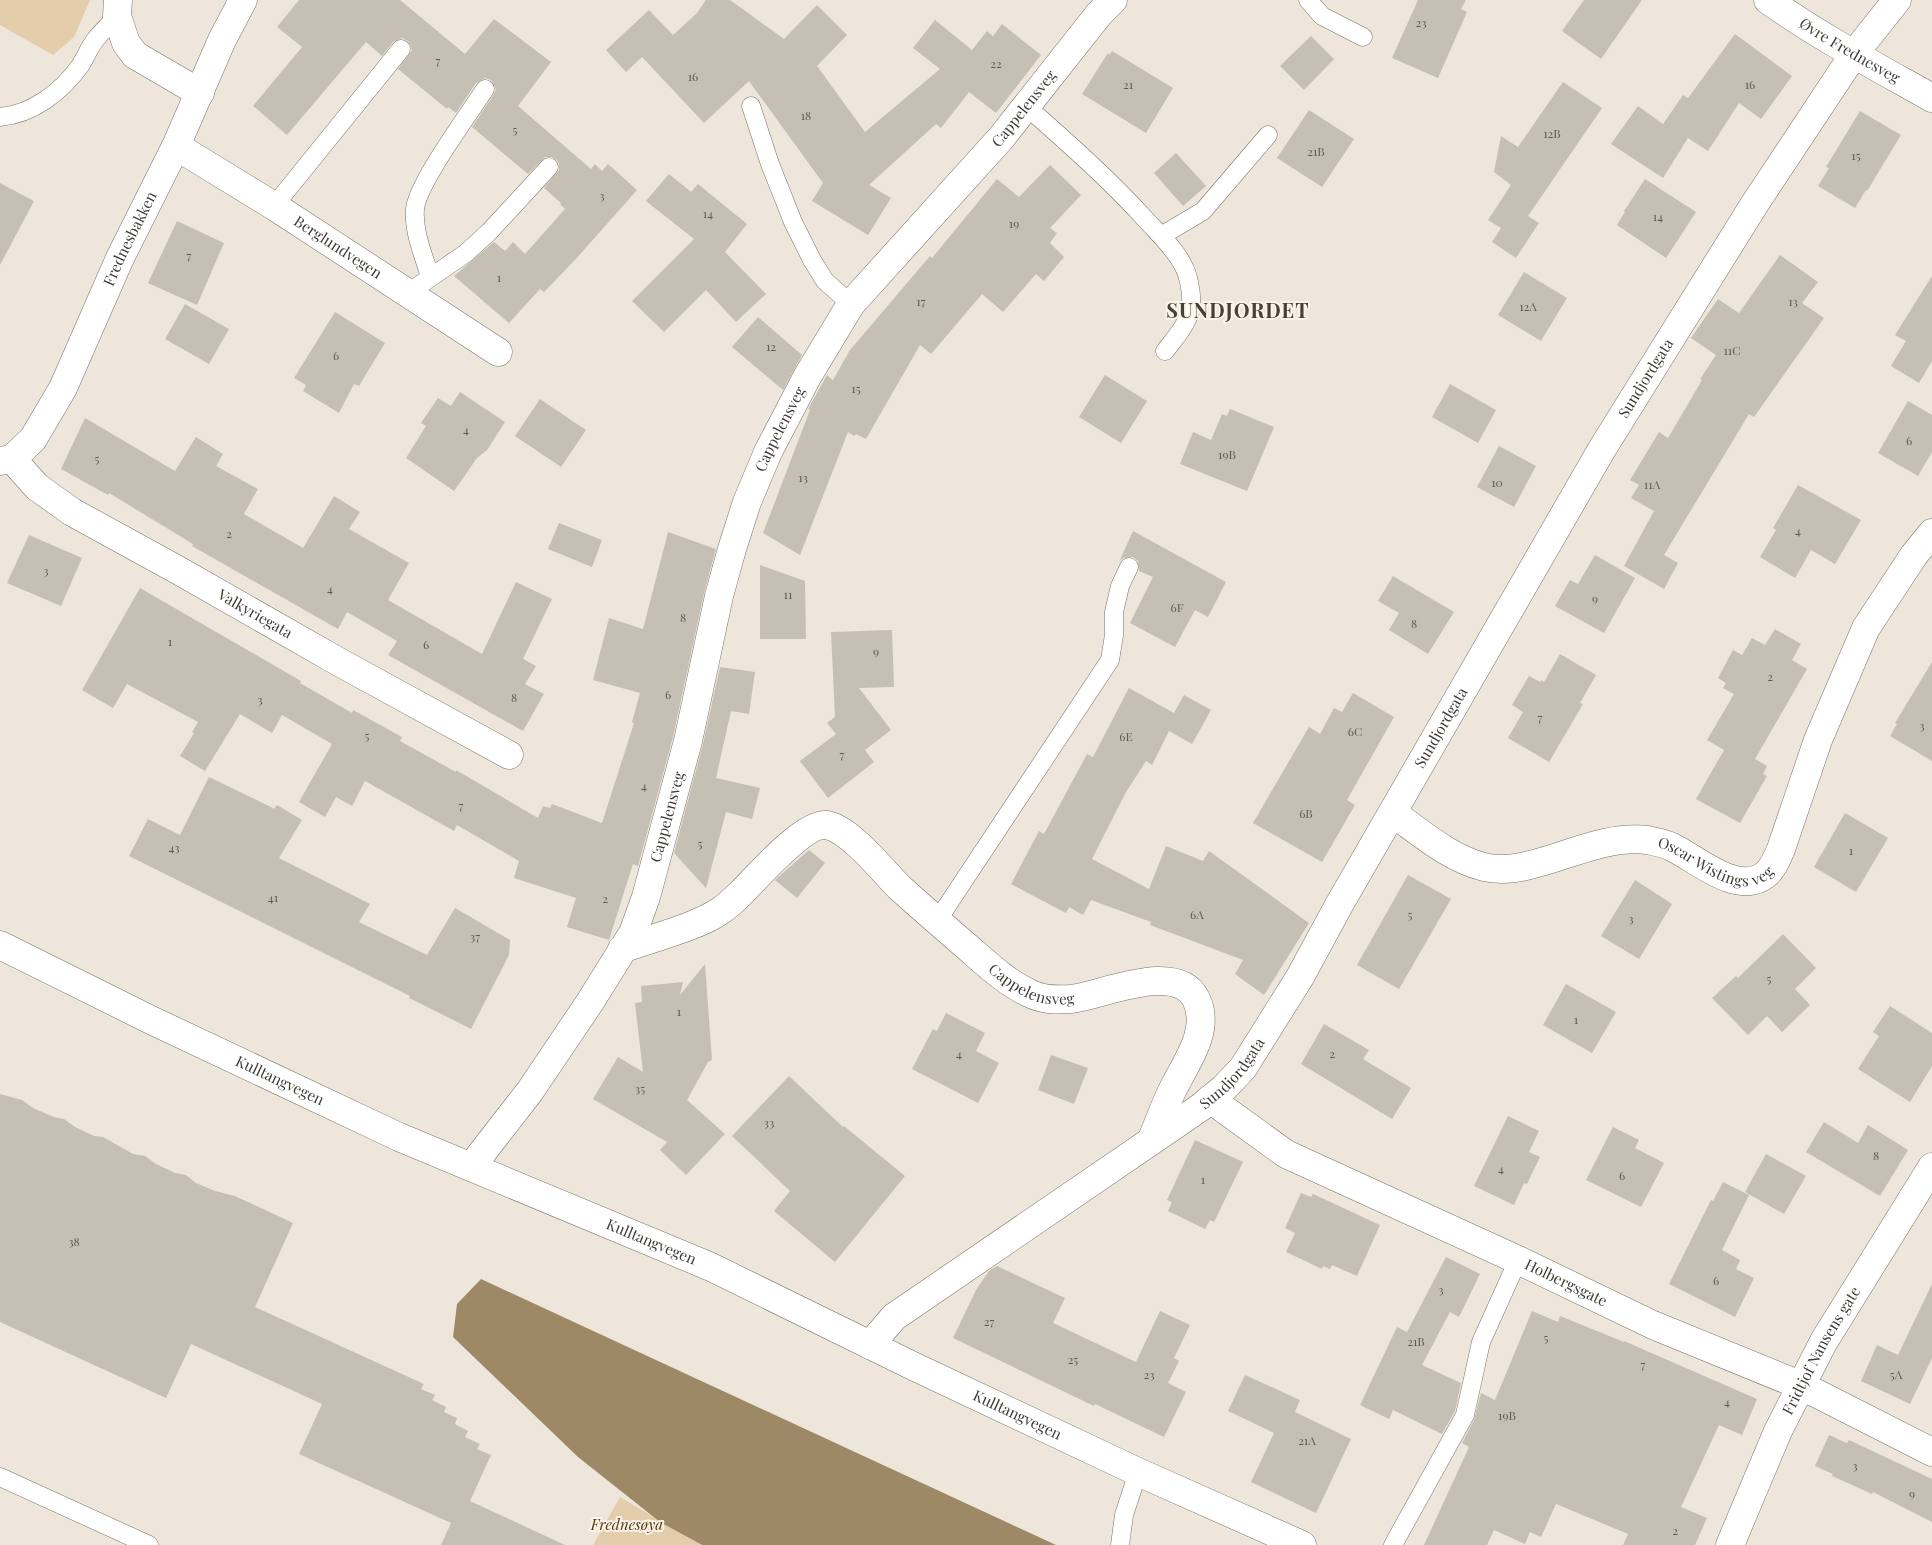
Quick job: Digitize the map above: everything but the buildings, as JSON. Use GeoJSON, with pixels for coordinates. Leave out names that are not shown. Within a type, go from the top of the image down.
{"type":"FeatureCollection","features":[{"type":"Feature","properties":{"kind":"street","name":"Frednesbakken"},"geometry":{"type":"LineString","coordinates":[[6,460],[33,439],[63,388],[120,258],[176,146],[222,40],[243,0]]}},
{"type":"Feature","properties":{"kind":"street","name":"Cappelensveg"},"geometry":{"type":"LineString","coordinates":[[471,1167],[530,1090],[590,1002],[633,933],[646,897],[688,741],[719,596],[747,502],[768,452],[798,394],[851,304],[1001,138],[1112,0]]}},
{"type":"Feature","properties":{"kind":"street","name":"Øvre Frednesveg"},"geometry":{"type":"LineString","coordinates":[[1768,0],[1789,15],[1854,54],[1932,98]]}},
{"type":"Feature","properties":{"kind":"street","name":"Sundjordgata"},"geometry":{"type":"LineString","coordinates":[[870,1345],[894,1317],[1210,1100],[1242,1068],[1300,977],[1339,905],[1602,449],[1754,205],[1854,54],[1897,0]]}},
{"type":"Feature","properties":{"kind":"street"},"geometry":{"type":"LineString","coordinates":[[118,8],[126,43],[135,55],[200,93]]}},
{"type":"Feature","properties":{"kind":"street","name":"Berglundvegen"},"geometry":{"type":"LineString","coordinates":[[176,146],[274,206],[498,352]]}},
{"type":"Feature","properties":{"kind":"street","name":"Valkyriegata"},"geometry":{"type":"LineString","coordinates":[[6,460],[37,487],[72,512],[339,662],[510,755]]}},
{"type":"Feature","properties":{"kind":"street","name":"Oscar Wistings veg"},"geometry":{"type":"LineString","coordinates":[[1392,813],[1452,855],[1484,867],[1500,870],[1532,864],[1591,845],[1642,840],[1658,842],[1671,847],[1731,880],[1756,880],[1765,875],[1773,866],[1781,849],[1818,740],[1866,628],[1914,554],[1932,533]]}},
{"type":"Feature","properties":{"kind":"street","name":"Cappelensveg"},"geometry":{"type":"LineString","coordinates":[[622,949],[697,923],[719,912],[809,829],[826,825],[841,832],[859,846],[937,921],[1008,980],[1030,994],[1050,1000],[1072,999],[1153,981],[1184,986],[1196,998],[1201,1014],[1200,1031],[1195,1046],[1170,1093],[1152,1139]]}},
{"type":"Feature","properties":{"kind":"street","name":"Kulltangvegen"},"geometry":{"type":"LineString","coordinates":[[0,945],[372,1125],[711,1267],[870,1345],[1138,1472],[1302,1545]]}},
{"type":"Feature","properties":{"kind":"street","name":"Holbergsgate"},"geometry":{"type":"LineString","coordinates":[[1210,1100],[1286,1154],[1518,1260],[1653,1325],[1802,1386],[1932,1452]]}},
{"type":"Feature","properties":{"kind":"street","name":"Fridtjof Nansens gate"},"geometry":{"type":"LineString","coordinates":[[1730,1545],[1778,1431],[1824,1341],[1932,1167]]}},
{"type":"Feature","properties":{"kind":"lane"},"geometry":{"type":"LineString","coordinates":[[1308,0],[1322,16],[1363,37]]}},
{"type":"Feature","properties":{"kind":"lane"},"geometry":{"type":"LineString","coordinates":[[0,117],[23,112],[48,98],[65,84],[118,8]]}},
{"type":"Feature","properties":{"kind":"lane"},"geometry":{"type":"LineString","coordinates":[[274,206],[401,49]]}},
{"type":"Feature","properties":{"kind":"lane"},"geometry":{"type":"LineString","coordinates":[[430,277],[415,228],[415,208],[426,181],[485,89]]}},
{"type":"Feature","properties":{"kind":"lane"},"geometry":{"type":"LineString","coordinates":[[751,106],[770,164],[793,222],[812,260],[825,281],[851,304]]}},
{"type":"Feature","properties":{"kind":"lane"},"geometry":{"type":"LineString","coordinates":[[1026,106],[1122,194],[1161,236],[1183,264],[1188,279],[1191,306],[1180,331],[1165,351]]}},
{"type":"Feature","properties":{"kind":"lane"},"geometry":{"type":"LineString","coordinates":[[1161,236],[1203,211],[1268,135]]}},
{"type":"Feature","properties":{"kind":"lane"},"geometry":{"type":"LineString","coordinates":[[408,293],[466,253],[489,232],[549,167]]}},
{"type":"Feature","properties":{"kind":"lane"},"geometry":{"type":"LineString","coordinates":[[937,921],[1110,660],[1114,635],[1114,612],[1120,586],[1130,566]]}},
{"type":"Feature","properties":{"kind":"lane"},"geometry":{"type":"LineString","coordinates":[[1393,1545],[1465,1415],[1481,1342],[1518,1260]]}},
{"type":"Feature","properties":{"kind":"lane"},"geometry":{"type":"LineString","coordinates":[[1120,1545],[1124,1515],[1138,1472]]}},
{"type":"Feature","properties":{"kind":"lane"},"geometry":{"type":"LineString","coordinates":[[0,1478],[149,1545]]}},
{"type":"Feature","properties":{"kind":"green space"},"geometry":{"type":"Polygon","coordinates":[[[0,0],[90,0],[74,37],[53,55],[0,25],[0,0]]]}},
{"type":"Feature","properties":{"kind":"green space","name":"Frednesøya"},"geometry":{"type":"Polygon","coordinates":[[[620,1497],[701,1545],[593,1545],[620,1497]]]}},
{"type":"Feature","properties":{"kind":"shaded area"},"geometry":{"type":"Polygon","coordinates":[[[481,1279],[1056,1545],[702,1545],[660,1522],[578,1457],[453,1337],[457,1304],[481,1279]]]}},
{"type":"Feature","properties":{"kind":"district","name":"SUNDJORDET"},"geometry":{"type":"Point","coordinates":[1238,311]}}]}
